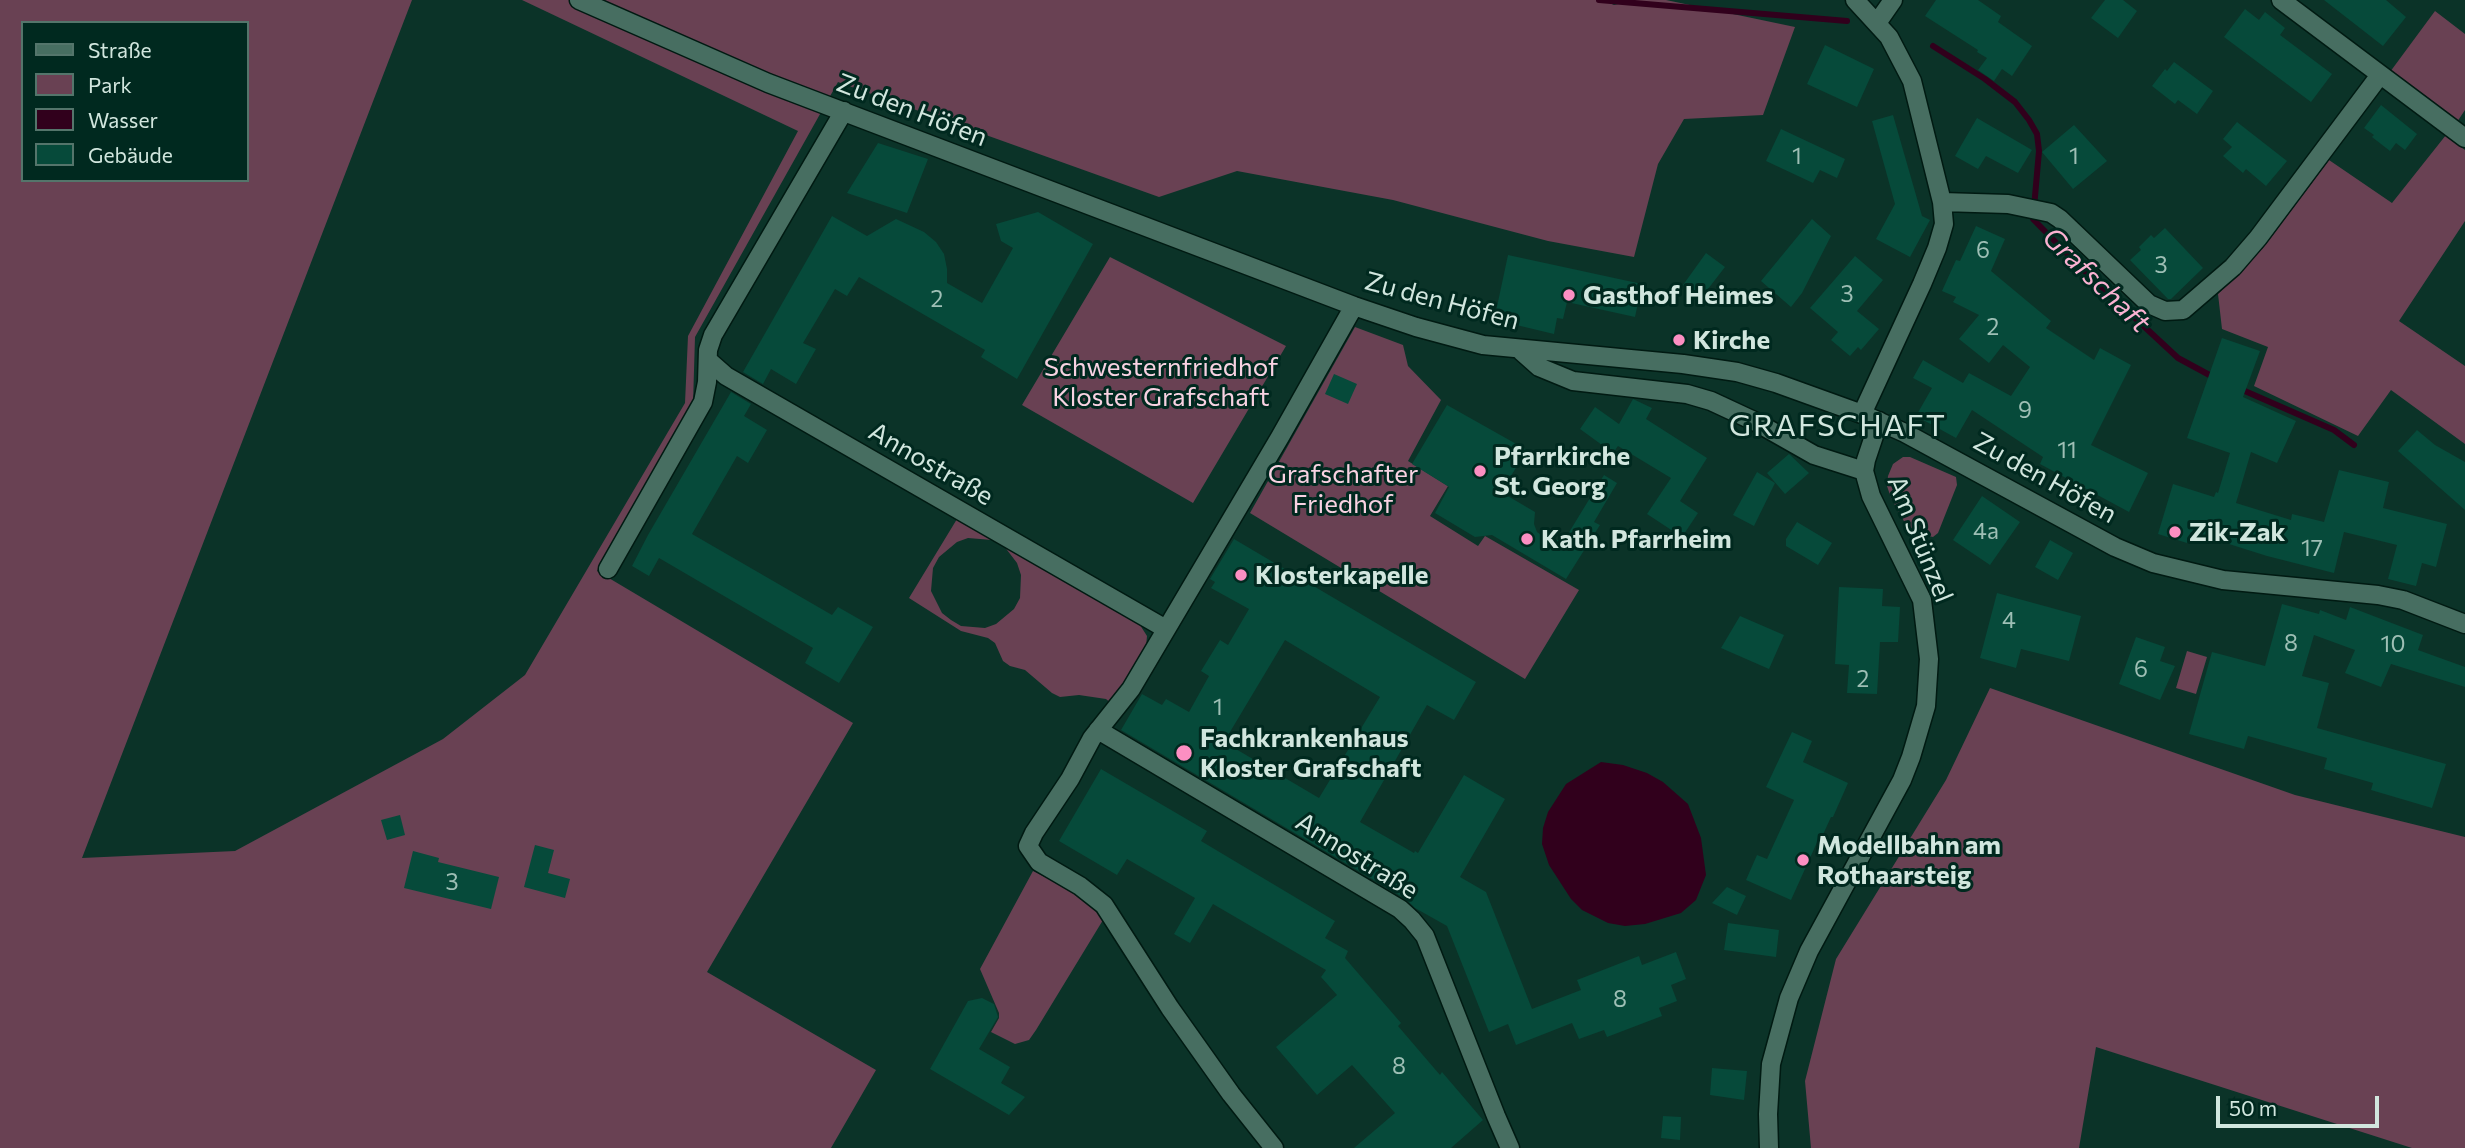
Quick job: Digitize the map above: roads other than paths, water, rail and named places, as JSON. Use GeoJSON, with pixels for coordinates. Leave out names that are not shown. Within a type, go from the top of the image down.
{"type":"FeatureCollection","features":[{"type":"Feature","properties":{"kind":"street","name":"Zu den Höfen"},"geometry":{"type":"LineString","coordinates":[[579,0],[768,83],[1354,306],[1416,327],[1469,342],[1521,351],[1673,363],[1737,372],[1776,383],[1879,421],[1935,448],[2115,547],[2153,563],[2193,575],[2223,580],[2378,594],[2403,600],[2465,624]]}},
{"type":"Feature","properties":{"kind":"street"},"geometry":{"type":"LineString","coordinates":[[1855,0],[1896,48],[1912,81],[1942,202],[1944,224],[1937,248],[1862,414]]}},
{"type":"Feature","properties":{"kind":"street"},"geometry":{"type":"LineString","coordinates":[[1877,23],[1893,0]]}},
{"type":"Feature","properties":{"kind":"street"},"geometry":{"type":"LineString","coordinates":[[2281,0],[2465,138]]}},
{"type":"Feature","properties":{"kind":"street"},"geometry":{"type":"LineString","coordinates":[[1942,202],[1974,202],[2046,212],[2060,219],[2149,304],[2165,311],[2183,310],[2233,267],[2259,238],[2380,75]]}},
{"type":"Feature","properties":{"kind":"street"},"geometry":{"type":"LineString","coordinates":[[608,569],[703,402],[708,350],[713,335],[844,111]]}},
{"type":"Feature","properties":{"kind":"street"},"geometry":{"type":"LineString","coordinates":[[1273,1148],[1170,1008],[1104,905],[1080,886],[1039,862],[1029,849],[1029,843],[1098,730],[1131,689],[1354,306]]}},
{"type":"Feature","properties":{"kind":"street"},"geometry":{"type":"LineString","coordinates":[[1521,351],[1539,367],[1573,381],[1687,394],[1711,401],[1754,421],[1814,455],[1864,471]]}},
{"type":"Feature","properties":{"kind":"street","name":"Annostraße"},"geometry":{"type":"LineString","coordinates":[[709,361],[726,376],[1166,629]]}},
{"type":"Feature","properties":{"kind":"street","name":"Am Stünzel"},"geometry":{"type":"LineString","coordinates":[[1769,1148],[1771,1064],[1789,998],[1809,951],[1902,779],[1912,757],[1926,706],[1929,659],[1922,600],[1871,496],[1864,471],[1879,421]]}},
{"type":"Feature","properties":{"kind":"street","name":"Annostraße"},"geometry":{"type":"LineString","coordinates":[[1098,730],[1400,909],[1412,920],[1424,936],[1510,1148]]}},
{"type":"Feature","properties":{"kind":"water"},"geometry":{"type":"Polygon","coordinates":[[[1601,762],[1623,765],[1647,773],[1663,782],[1688,804],[1701,838],[1706,875],[1696,900],[1681,913],[1645,924],[1625,926],[1608,923],[1582,910],[1571,899],[1549,865],[1542,844],[1548,812],[1566,784],[1601,762]]]}},
{"type":"Feature","properties":{"kind":"waterway","name":"Grafschaft"},"geometry":{"type":"LineString","coordinates":[[1599,0],[1847,21]]}},
{"type":"Feature","properties":{"kind":"waterway","name":"Grafschaft"},"geometry":{"type":"LineString","coordinates":[[1933,46],[2015,102],[2029,120],[2037,134],[2039,151],[2033,219],[2178,358],[2215,378]]}},
{"type":"Feature","properties":{"kind":"waterway","name":"Grafschaft"},"geometry":{"type":"LineString","coordinates":[[2238,388],[2334,430],[2354,445]]}},
{"type":"Feature","properties":{"kind":"place","name":"Gasthof Heimes"},"geometry":{"type":"Point","coordinates":[1569,295]}},
{"type":"Feature","properties":{"kind":"place","name":"Kirche"},"geometry":{"type":"Point","coordinates":[1679,340]}},
{"type":"Feature","properties":{"kind":"place","name":"Pfarrkirche St. Georg"},"geometry":{"type":"Point","coordinates":[1480,471]}},
{"type":"Feature","properties":{"kind":"place","name":"Zik-Zak"},"geometry":{"type":"Point","coordinates":[2175,532]}},
{"type":"Feature","properties":{"kind":"place","name":"Kath. Pfarrheim"},"geometry":{"type":"Point","coordinates":[1527,539]}},
{"type":"Feature","properties":{"kind":"place","name":"Klosterkapelle"},"geometry":{"type":"Point","coordinates":[1241,575]}},
{"type":"Feature","properties":{"kind":"place","name":"Fachkrankenhaus Kloster Grafschaft"},"geometry":{"type":"Point","coordinates":[1184,753]}},
{"type":"Feature","properties":{"kind":"place","name":"Modellbahn am Rothaarsteig"},"geometry":{"type":"Point","coordinates":[1803,860]}},
{"type":"Feature","properties":{"kind":"district","name":"GRAFSCHAFT"},"geometry":{"type":"Point","coordinates":[1838,426]}},
{"type":"Feature","properties":{"kind":"park label","name":"Schwesternfriedhof Kloster Grafschaft"},"geometry":{"type":"Point","coordinates":[1161,382]}},
{"type":"Feature","properties":{"kind":"park label","name":"Grafschafter Friedhof"},"geometry":{"type":"Point","coordinates":[1343,489]}}]}
